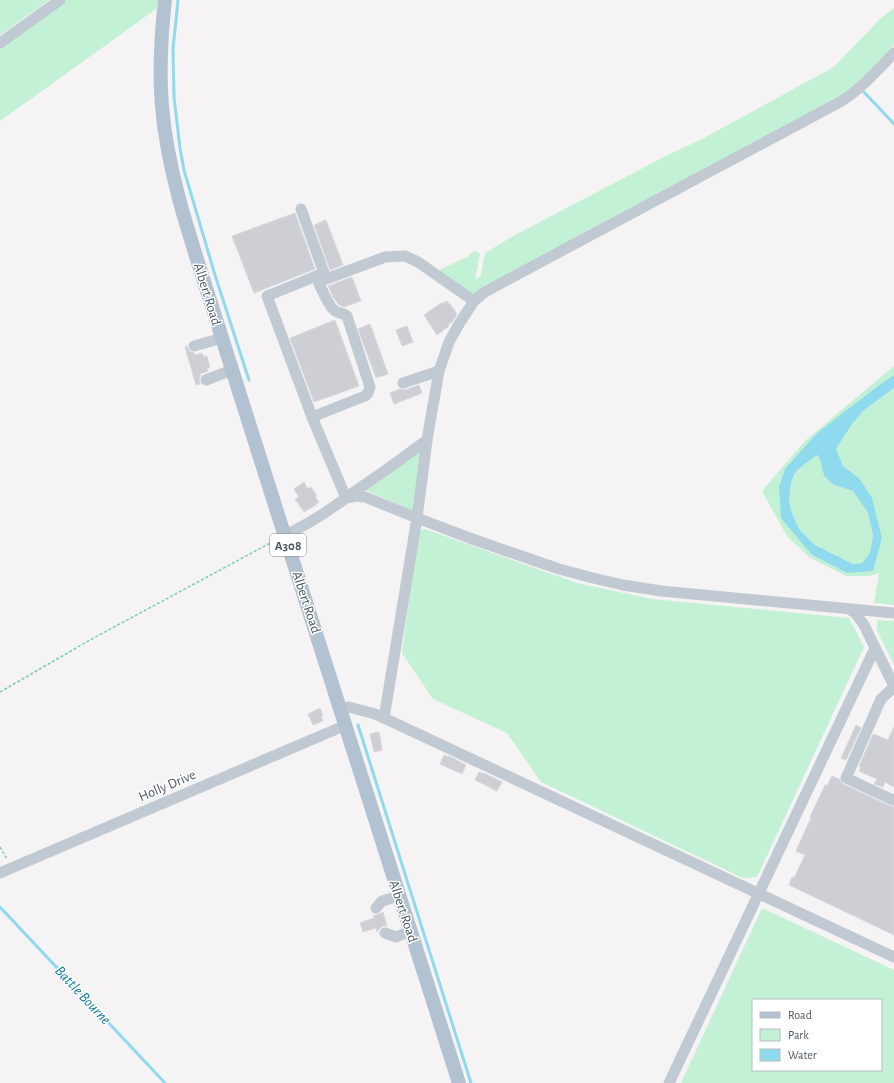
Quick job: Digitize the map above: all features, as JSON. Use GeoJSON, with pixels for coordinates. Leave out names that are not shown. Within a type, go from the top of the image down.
{"type":"FeatureCollection","features":[{"type":"Feature","properties":{"kind":"main road","name":"Albert Road"},"geometry":{"type":"LineString","coordinates":[[165,0],[160,79],[166,144],[174,178],[190,236],[232,370],[459,1083]]}},
{"type":"Feature","properties":{"kind":"lane"},"geometry":{"type":"LineString","coordinates":[[0,43],[60,0]]}},
{"type":"Feature","properties":{"kind":"lane"},"geometry":{"type":"LineString","coordinates":[[384,718],[417,518],[427,440],[439,371],[449,342],[474,302],[482,294],[840,102],[863,85],[894,53]]}},
{"type":"Feature","properties":{"kind":"lane"},"geometry":{"type":"LineString","coordinates":[[301,209],[331,307],[336,312],[347,316],[370,387],[365,396],[312,417]]}},
{"type":"Feature","properties":{"kind":"lane"},"geometry":{"type":"LineString","coordinates":[[320,275],[326,279],[385,257],[405,256],[418,262],[474,302]]}},
{"type":"Feature","properties":{"kind":"lane"},"geometry":{"type":"LineString","coordinates":[[320,275],[267,296],[312,417],[346,498]]}},
{"type":"Feature","properties":{"kind":"lane"},"geometry":{"type":"LineString","coordinates":[[194,346],[222,338]]}},
{"type":"Feature","properties":{"kind":"lane"},"geometry":{"type":"LineString","coordinates":[[206,380],[232,370]]}},
{"type":"Feature","properties":{"kind":"lane"},"geometry":{"type":"LineString","coordinates":[[403,383],[439,371]]}},
{"type":"Feature","properties":{"kind":"lane"},"geometry":{"type":"LineString","coordinates":[[285,535],[305,526],[337,505],[427,440]]}},
{"type":"Feature","properties":{"kind":"lane"},"geometry":{"type":"LineString","coordinates":[[346,498],[356,496],[365,497],[497,548],[558,569],[623,585],[661,591],[849,610],[894,613]]}},
{"type":"Feature","properties":{"kind":"lane"},"geometry":{"type":"LineString","coordinates":[[849,610],[855,613],[864,625],[894,687],[881,699],[846,778],[893,800],[894,799]]}},
{"type":"Feature","properties":{"kind":"lane"},"geometry":{"type":"LineString","coordinates":[[669,1083],[875,648]]}},
{"type":"Feature","properties":{"kind":"lane"},"geometry":{"type":"LineString","coordinates":[[341,710],[349,707],[384,718],[894,957]]}},
{"type":"Feature","properties":{"kind":"lane","name":"Holly Drive"},"geometry":{"type":"LineString","coordinates":[[0,872],[346,725]]}},
{"type":"Feature","properties":{"kind":"lane"},"geometry":{"type":"LineString","coordinates":[[376,908],[382,901],[399,896]]}},
{"type":"Feature","properties":{"kind":"lane"},"geometry":{"type":"LineString","coordinates":[[385,932],[396,937],[410,931]]}},
{"type":"Feature","properties":{"kind":"path"},"geometry":{"type":"LineString","coordinates":[[0,692],[90,640],[285,535]]}},
{"type":"Feature","properties":{"kind":"path"},"geometry":{"type":"LineString","coordinates":[[0,847],[11,868]]}},
{"type":"Feature","properties":{"kind":"green space"},"geometry":{"type":"Polygon","coordinates":[[[0,0],[49,0],[0,35],[0,0]]]}},
{"type":"Feature","properties":{"kind":"green space"},"geometry":{"type":"Polygon","coordinates":[[[63,0],[158,0],[156,9],[0,121],[0,45],[63,0]]]}},
{"type":"Feature","properties":{"kind":"green space"},"geometry":{"type":"Polygon","coordinates":[[[894,8],[894,45],[861,83],[844,96],[472,297],[435,272],[467,257],[475,250],[480,254],[475,280],[481,275],[485,253],[515,235],[664,157],[704,138],[834,67],[880,19],[894,8]]]}},
{"type":"Feature","properties":{"kind":"green space"},"geometry":{"type":"Polygon","coordinates":[[[894,366],[894,375],[878,386],[779,487],[811,554],[873,571],[882,538],[859,478],[843,466],[836,449],[852,424],[863,411],[894,388],[894,605],[874,603],[879,573],[870,576],[846,576],[809,557],[787,536],[762,491],[806,440],[894,366]]]}},
{"type":"Feature","properties":{"kind":"green space"},"geometry":{"type":"Polygon","coordinates":[[[420,451],[424,453],[413,511],[363,489],[420,451]]]}},
{"type":"Feature","properties":{"kind":"green space"},"geometry":{"type":"Polygon","coordinates":[[[817,455],[820,459],[824,476],[834,485],[853,491],[868,513],[873,535],[870,554],[862,563],[853,564],[815,545],[799,529],[789,501],[791,483],[797,470],[817,455]]]}},
{"type":"Feature","properties":{"kind":"green space"},"geometry":{"type":"Polygon","coordinates":[[[425,529],[577,583],[652,599],[849,618],[864,647],[757,877],[743,878],[541,782],[507,733],[433,699],[402,653],[418,531],[425,529]]]}},
{"type":"Feature","properties":{"kind":"green space"},"geometry":{"type":"Polygon","coordinates":[[[877,620],[894,621],[894,665],[877,631],[877,620]]]}},
{"type":"Feature","properties":{"kind":"green space"},"geometry":{"type":"Polygon","coordinates":[[[762,908],[894,970],[894,1083],[681,1083],[762,908]]]}},
{"type":"Feature","properties":{"kind":"water"},"geometry":{"type":"Polygon","coordinates":[[[894,375],[894,388],[863,411],[852,424],[836,449],[843,466],[859,478],[872,498],[882,538],[873,571],[847,573],[811,554],[781,518],[779,487],[785,469],[817,433],[894,375]],[[817,455],[797,470],[794,475],[791,483],[789,501],[792,513],[799,529],[815,545],[853,564],[862,563],[870,553],[873,535],[868,513],[853,491],[834,485],[824,476],[820,459],[817,455]]]}},
{"type":"Feature","properties":{"kind":"building"},"geometry":{"type":"Polygon","coordinates":[[[295,213],[315,269],[254,293],[232,236],[295,213]]]}},
{"type":"Feature","properties":{"kind":"building"},"geometry":{"type":"Polygon","coordinates":[[[326,220],[343,265],[330,270],[314,225],[326,220]]]}},
{"type":"Feature","properties":{"kind":"building"},"geometry":{"type":"Polygon","coordinates":[[[352,277],[361,301],[344,307],[339,305],[328,286],[352,277]]]}},
{"type":"Feature","properties":{"kind":"building"},"geometry":{"type":"Polygon","coordinates":[[[447,301],[457,314],[448,325],[449,326],[437,335],[424,315],[441,303],[442,304],[447,301]]]}},
{"type":"Feature","properties":{"kind":"building"},"geometry":{"type":"Polygon","coordinates":[[[335,320],[359,386],[314,402],[290,338],[335,320]]]}},
{"type":"Feature","properties":{"kind":"building"},"geometry":{"type":"Polygon","coordinates":[[[370,324],[388,374],[376,378],[358,329],[370,324]]]}},
{"type":"Feature","properties":{"kind":"building"},"geometry":{"type":"Polygon","coordinates":[[[407,326],[413,342],[402,346],[396,330],[407,326]]]}},
{"type":"Feature","properties":{"kind":"building"},"geometry":{"type":"Polygon","coordinates":[[[187,346],[189,351],[195,355],[202,353],[204,357],[207,356],[210,367],[207,368],[208,371],[200,374],[200,384],[196,385],[185,347],[187,346]]]}},
{"type":"Feature","properties":{"kind":"building"},"geometry":{"type":"Polygon","coordinates":[[[419,385],[422,393],[394,404],[390,393],[419,385]]]}},
{"type":"Feature","properties":{"kind":"building"},"geometry":{"type":"Polygon","coordinates":[[[304,482],[308,489],[311,487],[319,502],[304,512],[295,499],[299,497],[294,489],[304,482]]]}},
{"type":"Feature","properties":{"kind":"building"},"geometry":{"type":"Polygon","coordinates":[[[320,708],[323,715],[321,716],[323,721],[313,725],[308,714],[320,708]]]}},
{"type":"Feature","properties":{"kind":"building"},"geometry":{"type":"Polygon","coordinates":[[[856,725],[861,728],[846,760],[841,758],[856,725]]]}},
{"type":"Feature","properties":{"kind":"building"},"geometry":{"type":"Polygon","coordinates":[[[894,727],[894,787],[885,782],[883,787],[874,784],[877,779],[859,771],[861,767],[859,766],[873,734],[888,740],[894,727]]]}},
{"type":"Feature","properties":{"kind":"building"},"geometry":{"type":"Polygon","coordinates":[[[379,732],[382,750],[374,752],[370,734],[379,732]]]}},
{"type":"Feature","properties":{"kind":"building"},"geometry":{"type":"Polygon","coordinates":[[[444,755],[466,765],[462,774],[440,764],[444,755]]]}},
{"type":"Feature","properties":{"kind":"building"},"geometry":{"type":"Polygon","coordinates":[[[479,772],[502,782],[497,791],[475,780],[479,772]]]}},
{"type":"Feature","properties":{"kind":"building"},"geometry":{"type":"Polygon","coordinates":[[[832,776],[839,779],[843,784],[894,807],[894,935],[789,885],[805,855],[796,851],[825,785],[827,786],[832,776]]]}},
{"type":"Feature","properties":{"kind":"building"},"geometry":{"type":"Polygon","coordinates":[[[383,912],[387,926],[381,927],[377,932],[376,928],[363,932],[360,923],[374,918],[373,916],[383,912]]]}},
{"type":"Feature","properties":{"kind":"waterway"},"geometry":{"type":"LineString","coordinates":[[178,0],[173,49],[174,97],[184,170],[215,275],[249,380]]}},
{"type":"Feature","properties":{"kind":"waterway"},"geometry":{"type":"LineString","coordinates":[[864,92],[894,124]]}},
{"type":"Feature","properties":{"kind":"waterway"},"geometry":{"type":"LineString","coordinates":[[358,725],[471,1083]]}},
{"type":"Feature","properties":{"kind":"waterway","name":"Battle Bourne"},"geometry":{"type":"LineString","coordinates":[[0,907],[165,1083]]}}]}
